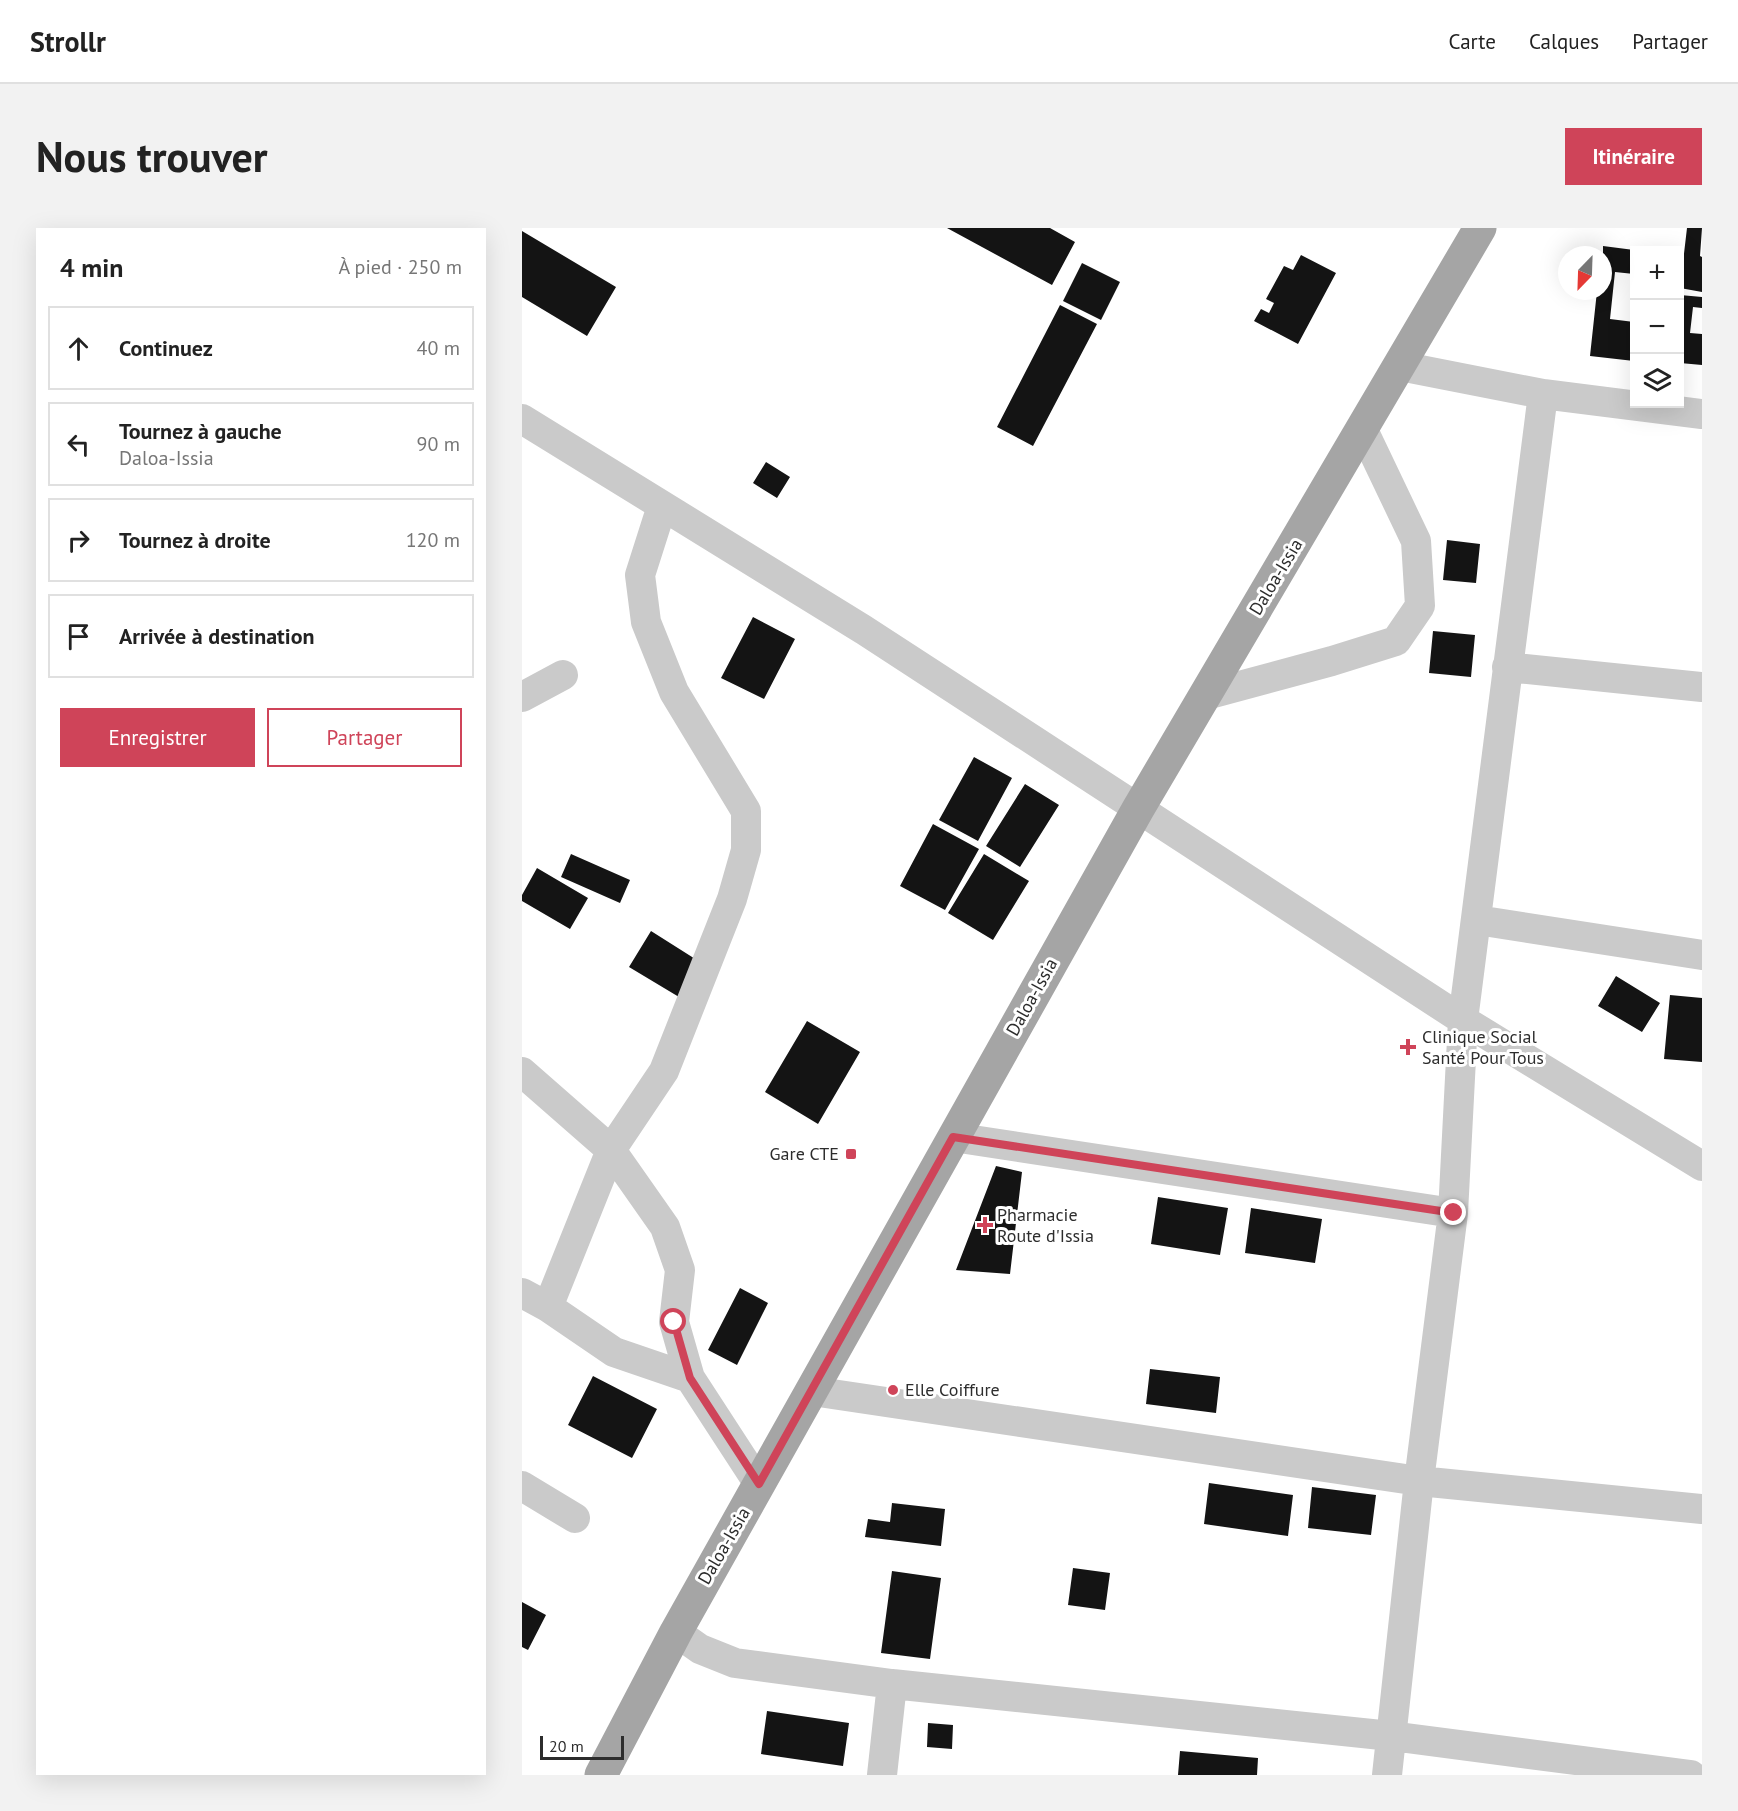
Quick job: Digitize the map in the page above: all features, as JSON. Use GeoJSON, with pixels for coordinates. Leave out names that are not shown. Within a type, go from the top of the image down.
{"type":"FeatureCollection","features":[{"type":"Feature","properties":{"kind":"main road","name":"Daloa-Issia"},"geometry":{"type":"LineString","coordinates":[[601,1775],[676,1632],[1138,809],[1480,228]]}},
{"type":"Feature","properties":{"kind":"street"},"geometry":{"type":"LineString","coordinates":[[1400,366],[1543,394],[1702,414]]}},
{"type":"Feature","properties":{"kind":"street"},"geometry":{"type":"LineString","coordinates":[[1387,1775],[1419,1481],[1454,1213],[1463,1020],[1543,394]]}},
{"type":"Feature","properties":{"kind":"street"},"geometry":{"type":"LineString","coordinates":[[522,419],[864,630],[1463,1020],[1702,1166]]}},
{"type":"Feature","properties":{"kind":"street"},"geometry":{"type":"LineString","coordinates":[[1206,695],[1332,661],[1396,640],[1420,606],[1416,541],[1363,430]]}},
{"type":"Feature","properties":{"kind":"street"},"geometry":{"type":"LineString","coordinates":[[548,1307],[611,1150],[664,1071],[732,899],[746,850],[746,811],[674,692],[646,622],[640,575],[662,506]]}},
{"type":"Feature","properties":{"kind":"street"},"geometry":{"type":"LineString","coordinates":[[1507,667],[1702,687]]}},
{"type":"Feature","properties":{"kind":"street"},"geometry":{"type":"LineString","coordinates":[[522,697],[563,675]]}},
{"type":"Feature","properties":{"kind":"street"},"geometry":{"type":"LineString","coordinates":[[1477,920],[1702,955]]}},
{"type":"Feature","properties":{"kind":"street"},"geometry":{"type":"LineString","coordinates":[[522,1072],[611,1150],[665,1227],[680,1270],[674,1322],[690,1378],[759,1484]]}},
{"type":"Feature","properties":{"kind":"street"},"geometry":{"type":"LineString","coordinates":[[953,1137],[1454,1213]]}},
{"type":"Feature","properties":{"kind":"street"},"geometry":{"type":"LineString","coordinates":[[522,1293],[548,1307],[614,1352],[690,1378]]}},
{"type":"Feature","properties":{"kind":"street"},"geometry":{"type":"LineString","coordinates":[[812,1391],[1419,1481],[1702,1509]]}},
{"type":"Feature","properties":{"kind":"street"},"geometry":{"type":"LineString","coordinates":[[522,1486],[575,1518]]}},
{"type":"Feature","properties":{"kind":"street"},"geometry":{"type":"LineString","coordinates":[[676,1632],[700,1649],[735,1663],[892,1684],[1391,1736],[1691,1775]]}},
{"type":"Feature","properties":{"kind":"street"},"geometry":{"type":"LineString","coordinates":[[882,1775],[892,1684]]}},
{"type":"Feature","properties":{"kind":"building"},"geometry":{"type":"Polygon","coordinates":[[[947,228],[1050,228],[1075,242],[1052,285],[947,228]]]}},
{"type":"Feature","properties":{"kind":"building"},"geometry":{"type":"Polygon","coordinates":[[[1687,228],[1702,228],[1700,256],[1702,257],[1702,292],[1684,289],[1687,228]]]}},
{"type":"Feature","properties":{"kind":"building"},"geometry":{"type":"Polygon","coordinates":[[[522,231],[616,287],[587,336],[522,297],[522,231]]]}},
{"type":"Feature","properties":{"kind":"building"},"geometry":{"type":"Polygon","coordinates":[[[1612,247],[1630,249],[1630,274],[1615,272],[1610,319],[1630,322],[1630,361],[1590,356],[1596,300],[1612,300],[1612,247]]]}},
{"type":"Feature","properties":{"kind":"building"},"geometry":{"type":"Polygon","coordinates":[[[1301,255],[1336,273],[1298,344],[1254,321],[1261,309],[1269,313],[1274,303],[1266,299],[1284,266],[1293,270],[1301,255]]]}},
{"type":"Feature","properties":{"kind":"building"},"geometry":{"type":"Polygon","coordinates":[[[1082,263],[1120,282],[1101,320],[1063,301],[1082,263]]]}},
{"type":"Feature","properties":{"kind":"building"},"geometry":{"type":"Polygon","coordinates":[[[1684,295],[1702,297],[1702,308],[1693,307],[1690,333],[1702,334],[1702,365],[1684,363],[1684,295]]]}},
{"type":"Feature","properties":{"kind":"building"},"geometry":{"type":"Polygon","coordinates":[[[1060,305],[1097,324],[1033,446],[997,427],[1060,305]]]}},
{"type":"Feature","properties":{"kind":"building"},"geometry":{"type":"Polygon","coordinates":[[[766,462],[790,477],[777,498],[753,483],[766,462]]]}},
{"type":"Feature","properties":{"kind":"building"},"geometry":{"type":"Polygon","coordinates":[[[1447,540],[1480,544],[1476,583],[1443,580],[1447,540]]]}},
{"type":"Feature","properties":{"kind":"building"},"geometry":{"type":"Polygon","coordinates":[[[753,617],[795,639],[764,699],[721,678],[753,617]]]}},
{"type":"Feature","properties":{"kind":"building"},"geometry":{"type":"Polygon","coordinates":[[[1433,631],[1475,635],[1471,677],[1429,673],[1433,631]]]}},
{"type":"Feature","properties":{"kind":"building"},"geometry":{"type":"Polygon","coordinates":[[[974,757],[1012,778],[978,841],[939,820],[974,757]]]}},
{"type":"Feature","properties":{"kind":"building"},"geometry":{"type":"Polygon","coordinates":[[[1025,784],[1059,805],[1020,867],[986,846],[1025,784]]]}},
{"type":"Feature","properties":{"kind":"building"},"geometry":{"type":"Polygon","coordinates":[[[933,824],[979,849],[945,910],[900,886],[933,824]]]}},
{"type":"Feature","properties":{"kind":"building"},"geometry":{"type":"Polygon","coordinates":[[[571,854],[630,880],[620,903],[561,877],[571,854]]]}},
{"type":"Feature","properties":{"kind":"building"},"geometry":{"type":"Polygon","coordinates":[[[984,854],[1029,881],[993,940],[948,913],[984,854]]]}},
{"type":"Feature","properties":{"kind":"building"},"geometry":{"type":"Polygon","coordinates":[[[537,868],[588,898],[570,929],[522,901],[522,895],[537,868]]]}},
{"type":"Feature","properties":{"kind":"building"},"geometry":{"type":"Polygon","coordinates":[[[651,931],[700,962],[679,997],[629,967],[651,931]]]}},
{"type":"Feature","properties":{"kind":"building"},"geometry":{"type":"Polygon","coordinates":[[[1616,976],[1660,1003],[1642,1032],[1598,1006],[1616,976]]]}},
{"type":"Feature","properties":{"kind":"building"},"geometry":{"type":"Polygon","coordinates":[[[1670,995],[1702,998],[1702,1062],[1664,1059],[1670,995]]]}},
{"type":"Feature","properties":{"kind":"building"},"geometry":{"type":"Polygon","coordinates":[[[807,1021],[860,1052],[818,1124],[765,1092],[807,1021]]]}},
{"type":"Feature","properties":{"kind":"building"},"geometry":{"type":"Polygon","coordinates":[[[996,1166],[1022,1172],[1010,1274],[956,1270],[996,1166]]]}},
{"type":"Feature","properties":{"kind":"building"},"geometry":{"type":"Polygon","coordinates":[[[1158,1197],[1228,1208],[1220,1255],[1151,1244],[1158,1197]]]}},
{"type":"Feature","properties":{"kind":"building"},"geometry":{"type":"Polygon","coordinates":[[[1251,1208],[1322,1219],[1315,1263],[1245,1253],[1251,1208]]]}},
{"type":"Feature","properties":{"kind":"building"},"geometry":{"type":"Polygon","coordinates":[[[740,1288],[768,1303],[737,1365],[708,1350],[740,1288]]]}},
{"type":"Feature","properties":{"kind":"building"},"geometry":{"type":"Polygon","coordinates":[[[1150,1369],[1220,1377],[1216,1413],[1146,1404],[1150,1369]]]}},
{"type":"Feature","properties":{"kind":"building"},"geometry":{"type":"Polygon","coordinates":[[[593,1376],[657,1409],[632,1458],[568,1425],[593,1376]]]}},
{"type":"Feature","properties":{"kind":"building"},"geometry":{"type":"Polygon","coordinates":[[[1209,1483],[1293,1495],[1288,1536],[1204,1524],[1209,1483]]]}},
{"type":"Feature","properties":{"kind":"building"},"geometry":{"type":"Polygon","coordinates":[[[1312,1487],[1376,1495],[1371,1535],[1308,1528],[1312,1487]]]}},
{"type":"Feature","properties":{"kind":"building"},"geometry":{"type":"Polygon","coordinates":[[[892,1503],[945,1509],[941,1546],[865,1537],[868,1519],[890,1522],[892,1503]]]}},
{"type":"Feature","properties":{"kind":"building"},"geometry":{"type":"Polygon","coordinates":[[[1073,1568],[1110,1573],[1105,1610],[1068,1605],[1073,1568]]]}},
{"type":"Feature","properties":{"kind":"building"},"geometry":{"type":"Polygon","coordinates":[[[892,1571],[941,1578],[930,1659],[881,1653],[892,1571]]]}},
{"type":"Feature","properties":{"kind":"building"},"geometry":{"type":"Polygon","coordinates":[[[522,1602],[546,1615],[528,1650],[522,1647],[522,1602]]]}},
{"type":"Feature","properties":{"kind":"building"},"geometry":{"type":"Polygon","coordinates":[[[767,1711],[849,1723],[843,1766],[761,1754],[767,1711]]]}},
{"type":"Feature","properties":{"kind":"building"},"geometry":{"type":"Polygon","coordinates":[[[928,1723],[953,1725],[952,1749],[927,1747],[928,1723]]]}},
{"type":"Feature","properties":{"kind":"building"},"geometry":{"type":"Polygon","coordinates":[[[1180,1751],[1258,1758],[1257,1775],[1178,1775],[1180,1751]]]}},
{"type":"Feature","properties":{"kind":"place","name":"Clinique Social Santé Pour Tous"},"geometry":{"type":"Point","coordinates":[1408,1047]}},
{"type":"Feature","properties":{"kind":"place","name":"Gare CTE"},"geometry":{"type":"Point","coordinates":[851,1154]}},
{"type":"Feature","properties":{"kind":"place","name":"Pharmacie Route d'Issia"},"geometry":{"type":"Point","coordinates":[985,1225]}},
{"type":"Feature","properties":{"kind":"place","name":"Elle Coiffure"},"geometry":{"type":"Point","coordinates":[893,1390]}},
{"type":"Feature","properties":{"kind":"route"},"geometry":{"type":"LineString","coordinates":[[674,1322],[690,1378],[759,1484],[953,1137],[1454,1213]]}}]}
